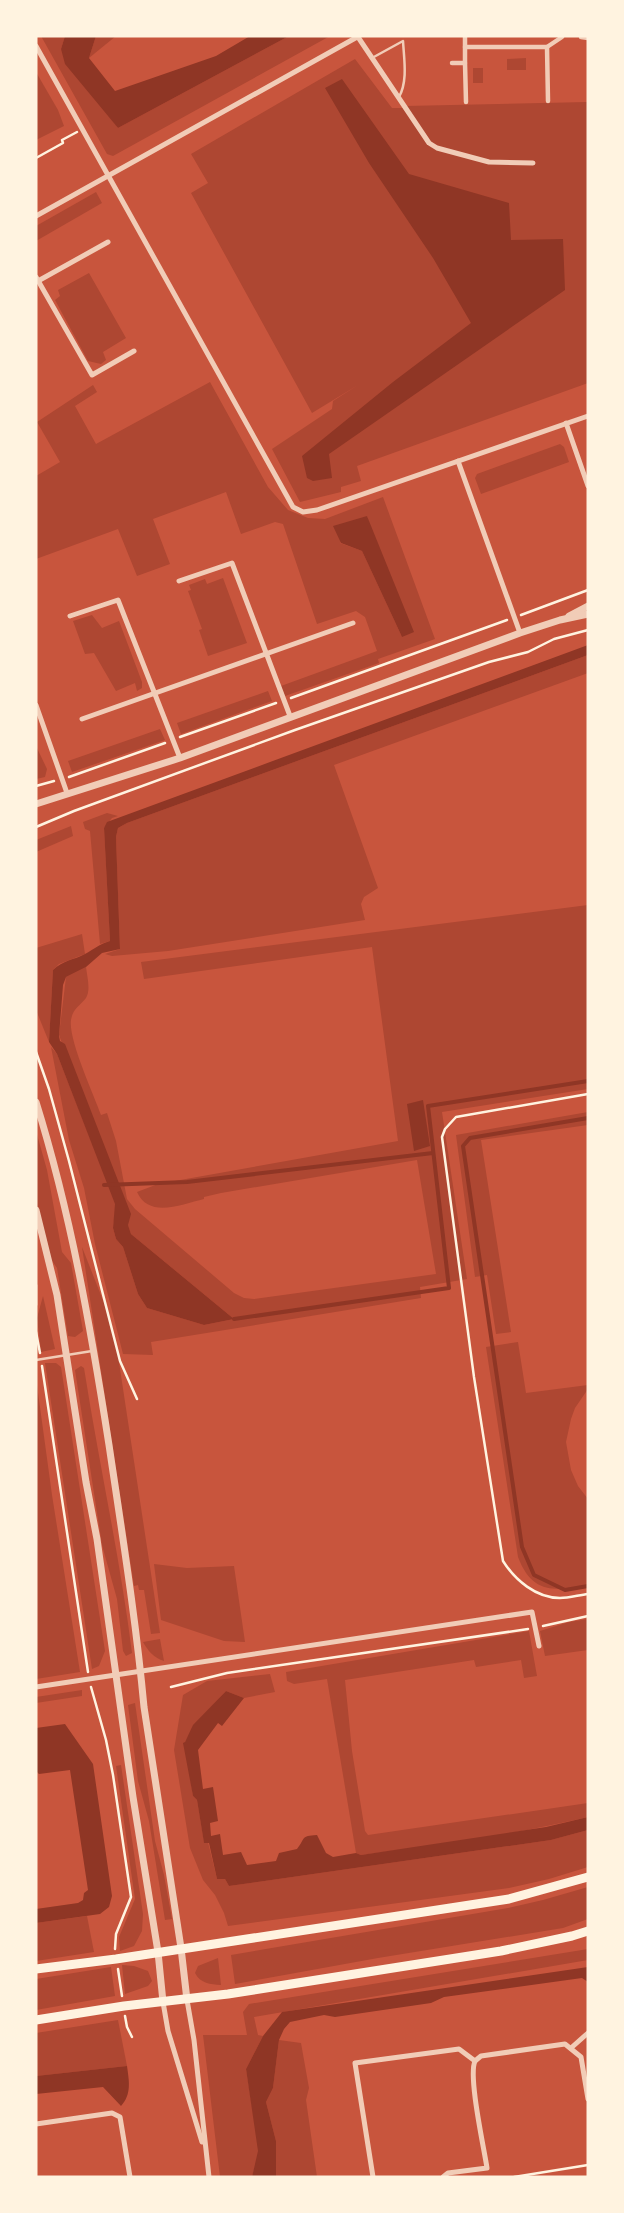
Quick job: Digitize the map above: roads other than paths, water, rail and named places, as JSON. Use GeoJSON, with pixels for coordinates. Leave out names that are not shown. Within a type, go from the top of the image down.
{"type":"FeatureCollection","features":[{"type":"Feature","properties":{"kind":"main road"},"geometry":{"type":"LineString","coordinates":[[36,1969],[509,1900],[588,1877]]}},
{"type":"Feature","properties":{"kind":"main road"},"geometry":{"type":"LineString","coordinates":[[36,2020],[187,2000],[501,1951],[588,1931]]}},
{"type":"Feature","properties":{"kind":"street"},"geometry":{"type":"LineString","coordinates":[[465,36],[466,102]]}},
{"type":"Feature","properties":{"kind":"street"},"geometry":{"type":"LineString","coordinates":[[36,216],[358,37],[429,143],[437,148],[490,162],[533,163]]}},
{"type":"Feature","properties":{"kind":"street"},"geometry":{"type":"LineString","coordinates":[[465,47],[547,46],[562,37]]}},
{"type":"Feature","properties":{"kind":"street"},"geometry":{"type":"LineString","coordinates":[[581,38],[588,38]]}},
{"type":"Feature","properties":{"kind":"street"},"geometry":{"type":"LineString","coordinates":[[36,46],[213,360],[293,507],[303,512],[317,510],[588,416]]}},
{"type":"Feature","properties":{"kind":"street"},"geometry":{"type":"LineString","coordinates":[[547,46],[548,101]]}},
{"type":"Feature","properties":{"kind":"street"},"geometry":{"type":"LineString","coordinates":[[452,63],[465,63]]}},
{"type":"Feature","properties":{"kind":"street"},"geometry":{"type":"LineString","coordinates":[[108,242],[37,279],[92,375],[134,351]]}},
{"type":"Feature","properties":{"kind":"street"},"geometry":{"type":"LineString","coordinates":[[566,423],[588,486]]}},
{"type":"Feature","properties":{"kind":"street"},"geometry":{"type":"LineString","coordinates":[[458,461],[520,633]]}},
{"type":"Feature","properties":{"kind":"street"},"geometry":{"type":"LineString","coordinates":[[179,581],[232,563],[290,716]]}},
{"type":"Feature","properties":{"kind":"street"},"geometry":{"type":"LineString","coordinates":[[70,616],[118,600],[156,692],[180,758]]}},
{"type":"Feature","properties":{"kind":"street"},"geometry":{"type":"LineString","coordinates":[[560,620],[588,606]]}},
{"type":"Feature","properties":{"kind":"street"},"geometry":{"type":"LineString","coordinates":[[36,804],[180,758],[520,633],[560,620],[588,614]]}},
{"type":"Feature","properties":{"kind":"street"},"geometry":{"type":"LineString","coordinates":[[82,718],[353,623]]}},
{"type":"Feature","properties":{"kind":"street"},"geometry":{"type":"LineString","coordinates":[[36,706],[67,793]]}},
{"type":"Feature","properties":{"kind":"street"},"geometry":{"type":"LineString","coordinates":[[36,1102],[51,1149],[74,1244],[94,1351],[125,1550],[144,1707],[194,2040],[209,2177]]}},
{"type":"Feature","properties":{"kind":"street"},"geometry":{"type":"LineString","coordinates":[[36,1210],[57,1294],[158,1952],[168,2031],[205,2152]]}},
{"type":"Feature","properties":{"kind":"street"},"geometry":{"type":"LineString","coordinates":[[36,1687],[532,1612],[538,1646]]}},
{"type":"Feature","properties":{"kind":"street"},"geometry":{"type":"LineString","coordinates":[[571,2048],[588,2033]]}},
{"type":"Feature","properties":{"kind":"street"},"geometry":{"type":"LineString","coordinates":[[443,2177],[448,2173],[487,2168],[474,2086],[473,2066],[475,2061],[481,2056],[566,2044],[581,2057],[588,2099]]}},
{"type":"Feature","properties":{"kind":"street"},"geometry":{"type":"LineString","coordinates":[[373,2177],[355,2063],[459,2049],[475,2061]]}},
{"type":"Feature","properties":{"kind":"street"},"geometry":{"type":"LineString","coordinates":[[36,2124],[112,2113],[120,2117],[130,2177]]}},
{"type":"Feature","properties":{"kind":"lane"},"geometry":{"type":"LineString","coordinates":[[371,58],[402,41],[405,66],[403,89],[398,98]]}},
{"type":"Feature","properties":{"kind":"lane"},"geometry":{"type":"LineString","coordinates":[[36,1360],[94,1351]]}},
{"type":"Feature","properties":{"kind":"waterway"},"geometry":{"type":"LineString","coordinates":[[234,1319],[449,1288],[428,1106],[588,1081]]}},
{"type":"Feature","properties":{"kind":"waterway"},"geometry":{"type":"LineString","coordinates":[[588,1118],[470,1138],[463,1146],[522,1547],[534,1575],[565,1590],[588,1586]]}},
{"type":"Feature","properties":{"kind":"waterway"},"geometry":{"type":"LineString","coordinates":[[104,1185],[187,1182],[433,1153]]}}]}
